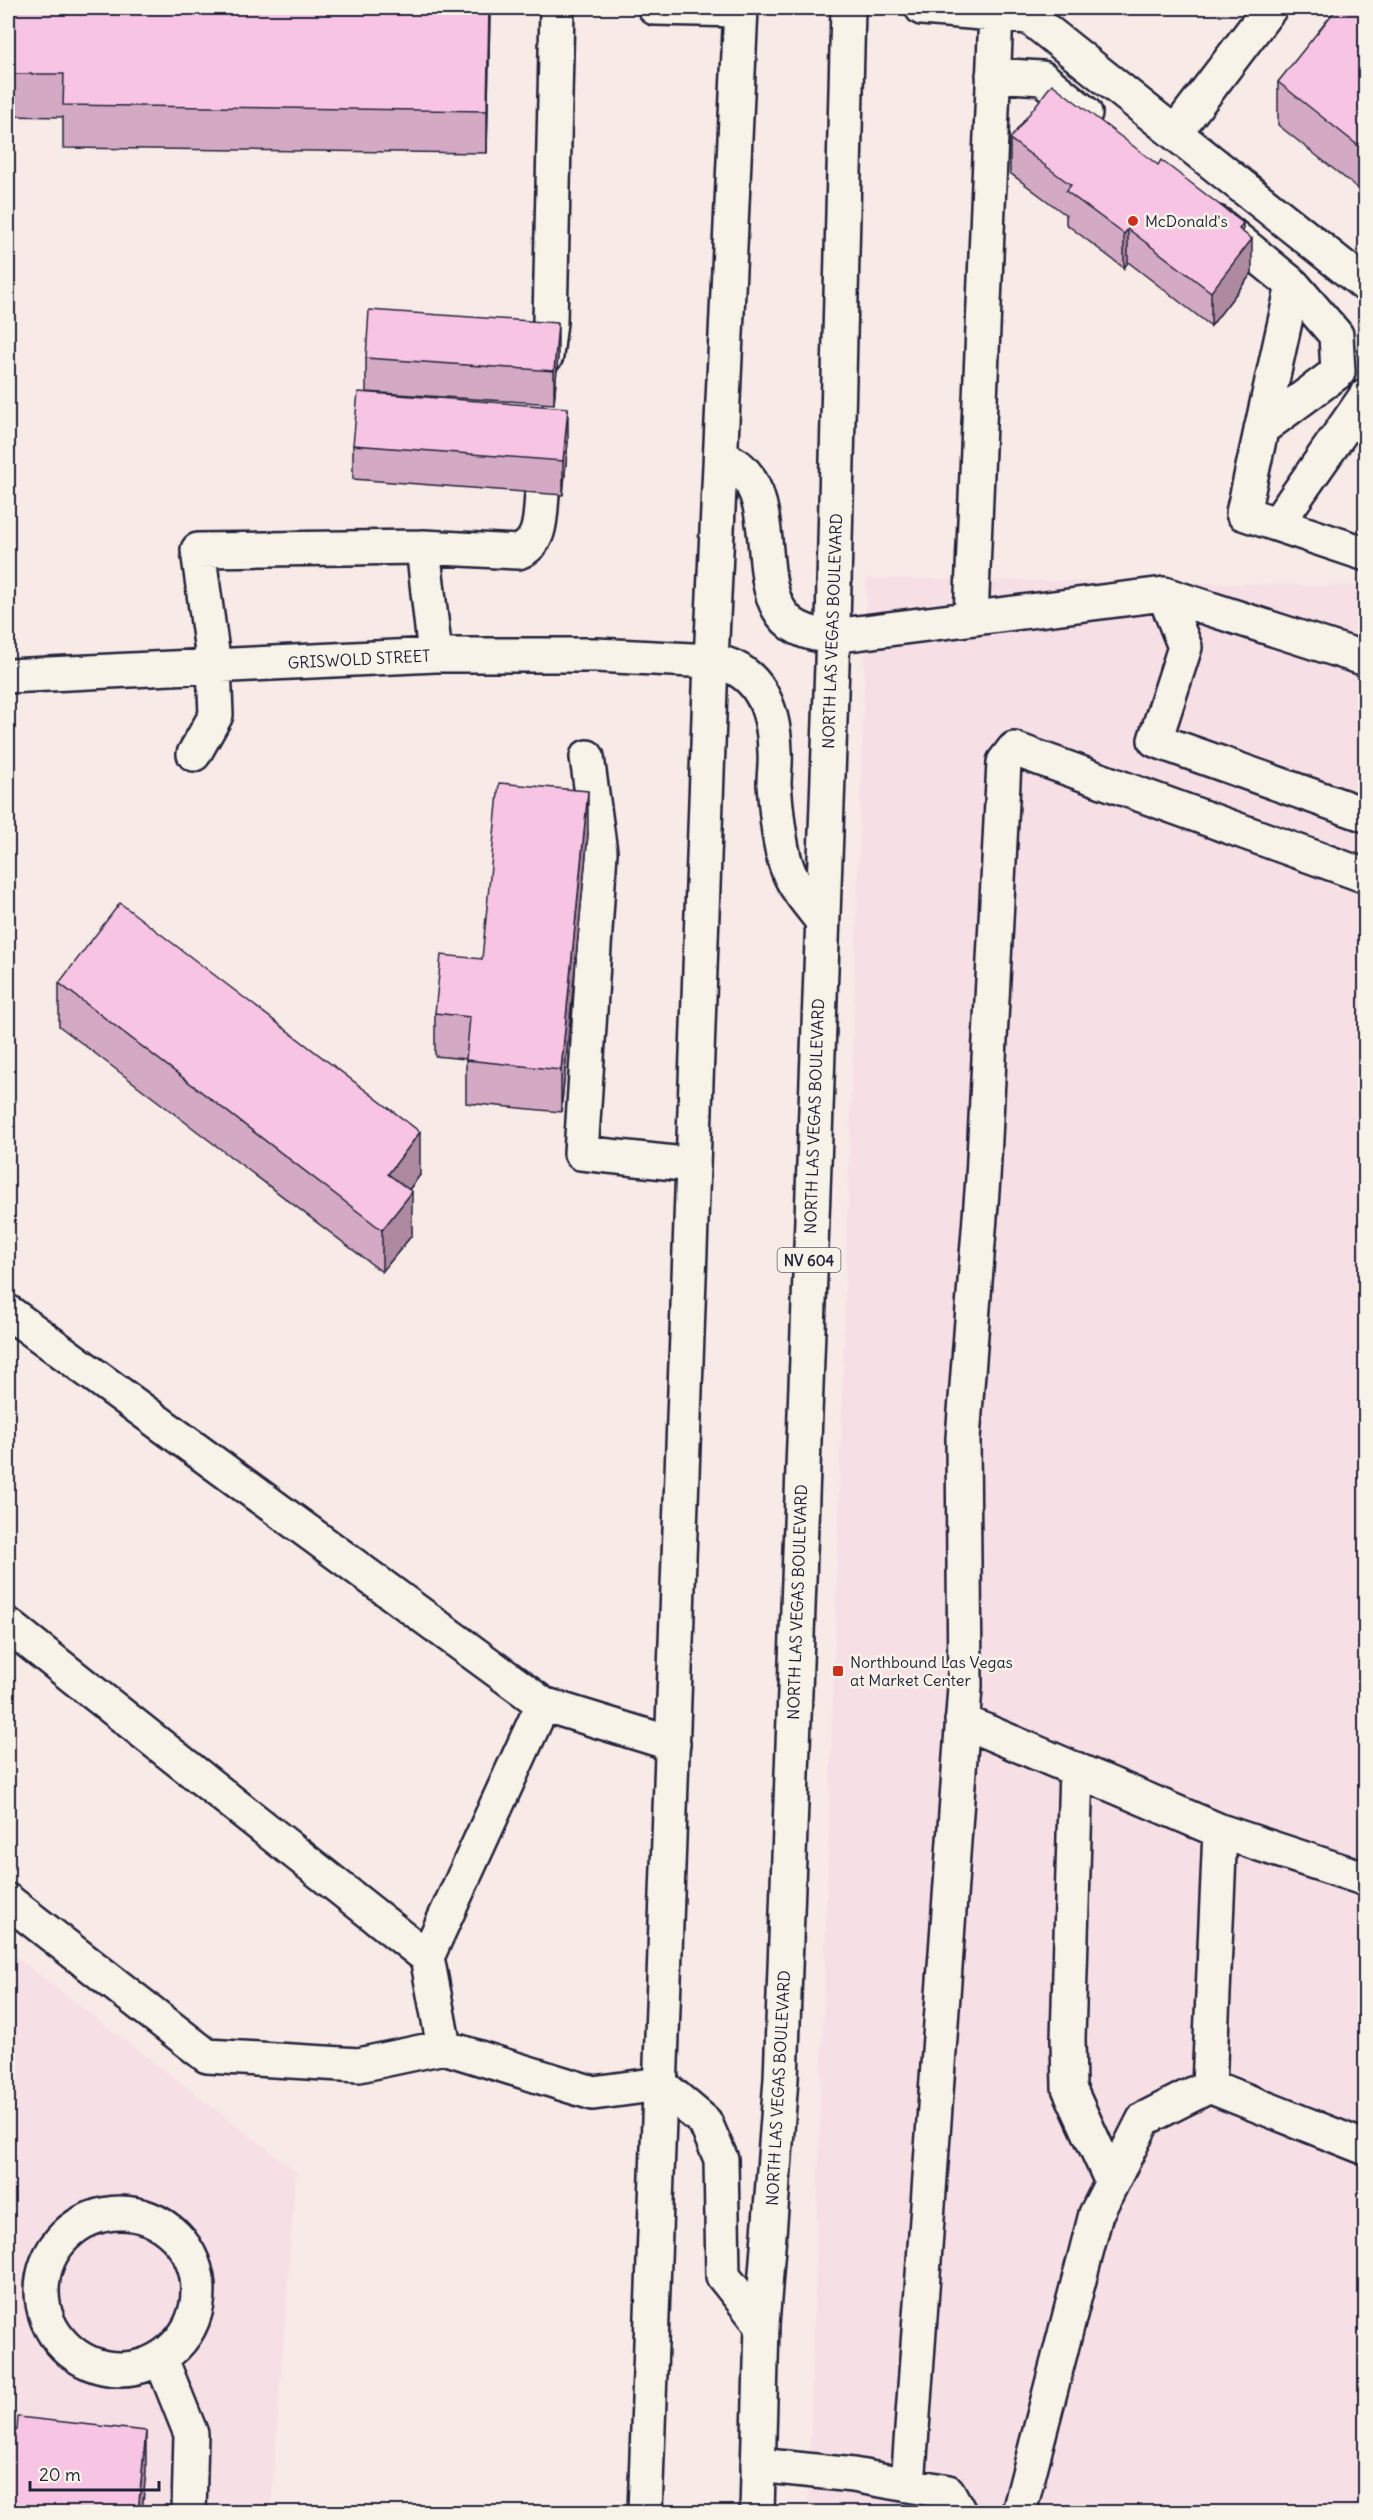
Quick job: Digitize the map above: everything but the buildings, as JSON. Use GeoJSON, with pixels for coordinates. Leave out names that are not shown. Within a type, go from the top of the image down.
{"type":"FeatureCollection","features":[{"type":"Feature","properties":{"kind":"main road"},"geometry":{"type":"LineString","coordinates":[[546,356],[550,322],[557,8]]}},
{"type":"Feature","properties":{"kind":"main road"},"geometry":{"type":"LineString","coordinates":[[645,2512],[711,662],[741,9],[656,8]]}},
{"type":"Feature","properties":{"kind":"main road","name":"NORTH LAS VEGAS BOULEVARD"},"geometry":{"type":"LineString","coordinates":[[757,2512],[762,2325],[781,2079],[821,919],[833,636],[848,8]]}},
{"type":"Feature","properties":{"kind":"main road"},"geometry":{"type":"LineString","coordinates":[[922,8],[1029,16],[1365,285]]}},
{"type":"Feature","properties":{"kind":"main road"},"geometry":{"type":"LineString","coordinates":[[1175,133],[1270,8]]}},
{"type":"Feature","properties":{"kind":"main road"},"geometry":{"type":"LineString","coordinates":[[971,618],[996,14]]}},
{"type":"Feature","properties":{"kind":"main road"},"geometry":{"type":"LineString","coordinates":[[993,75],[1042,78],[1105,130]]}},
{"type":"Feature","properties":{"kind":"main road"},"geometry":{"type":"LineString","coordinates":[[1194,204],[1293,285],[1336,334],[1338,372],[1261,429]]}},
{"type":"Feature","properties":{"kind":"main road"},"geometry":{"type":"LineString","coordinates":[[1293,285],[1243,513],[1365,554]]}},
{"type":"Feature","properties":{"kind":"main road"},"geometry":{"type":"LineString","coordinates":[[1277,524],[1365,396]]}},
{"type":"Feature","properties":{"kind":"main road"},"geometry":{"type":"LineString","coordinates":[[721,456],[740,468],[760,506],[769,585],[774,603],[801,631],[815,636],[833,636],[1164,594],[1365,659]]}},
{"type":"Feature","properties":{"kind":"main road"},"geometry":{"type":"LineString","coordinates":[[194,754],[216,715],[214,666],[198,550],[423,547],[518,552],[529,548],[537,535],[542,494]]}},
{"type":"Feature","properties":{"kind":"main road"},"geometry":{"type":"LineString","coordinates":[[423,547],[435,655]]}},
{"type":"Feature","properties":{"kind":"main road"},"geometry":{"type":"LineString","coordinates":[[1164,594],[1185,647],[1155,740],[1365,814]]}},
{"type":"Feature","properties":{"kind":"main road","name":"GRISWOLD STREET"},"geometry":{"type":"LineString","coordinates":[[8,676],[435,655],[596,655],[731,664],[759,688],[769,712],[776,750],[774,783],[788,869],[802,896],[821,919]]}},
{"type":"Feature","properties":{"kind":"main road"},"geometry":{"type":"LineString","coordinates":[[908,2485],[965,1687],[963,1437],[982,1178],[1004,762],[1014,749],[1365,876]]}},
{"type":"Feature","properties":{"kind":"main road"},"geometry":{"type":"LineString","coordinates":[[587,757],[600,852],[581,1153],[693,1165]]}},
{"type":"Feature","properties":{"kind":"main road"},"geometry":{"type":"LineString","coordinates":[[8,1312],[543,1704],[673,1744]]}},
{"type":"Feature","properties":{"kind":"main road"},"geometry":{"type":"LineString","coordinates":[[8,1625],[427,1957]]}},
{"type":"Feature","properties":{"kind":"main road"},"geometry":{"type":"LineString","coordinates":[[444,2047],[427,1957],[543,1704]]}},
{"type":"Feature","properties":{"kind":"main road"},"geometry":{"type":"LineString","coordinates":[[962,1721],[1220,1831],[1365,1879]]}},
{"type":"Feature","properties":{"kind":"main road"},"geometry":{"type":"LineString","coordinates":[[1076,1769],[1068,2039],[1070,2088],[1112,2182]]}},
{"type":"Feature","properties":{"kind":"main road"},"geometry":{"type":"LineString","coordinates":[[1209,2086],[1220,1831]]}},
{"type":"Feature","properties":{"kind":"main road"},"geometry":{"type":"LineString","coordinates":[[8,1901],[207,2056],[359,2065],[444,2047],[593,2093],[660,2084],[705,2122],[721,2159],[723,2276],[762,2325]]}},
{"type":"Feature","properties":{"kind":"main road"},"geometry":{"type":"LineString","coordinates":[[1019,2512],[1096,2214],[1144,2120],[1209,2086],[1365,2148]]}},
{"type":"Feature","properties":{"kind":"main road"},"geometry":{"type":"LineString","coordinates":[[126,2212],[150,2218],[171,2230],[187,2249],[197,2273],[199,2297],[193,2321],[180,2343],[161,2359],[135,2369],[108,2369],[82,2361],[61,2344],[47,2321],[41,2294],[44,2268],[57,2244],[77,2225],[102,2214],[126,2212]]}},
{"type":"Feature","properties":{"kind":"main road"},"geometry":{"type":"LineString","coordinates":[[161,2359],[191,2434],[189,2512]]}},
{"type":"Feature","properties":{"kind":"main road"},"geometry":{"type":"LineString","coordinates":[[759,2465],[853,2475],[948,2492],[959,2512]]}},
{"type":"Feature","properties":{"kind":"shaded area"},"geometry":{"type":"Polygon","coordinates":[[[867,578],[1365,586],[1365,2512],[808,2512],[867,578]]]}},
{"type":"Feature","properties":{"kind":"shaded area"},"geometry":{"type":"Polygon","coordinates":[[[8,1951],[296,2171],[271,2512],[8,2512],[8,1951]]]}},
{"type":"Feature","properties":{"kind":"place","name":"McDonald's"},"geometry":{"type":"Point","coordinates":[1133,221]}},
{"type":"Feature","properties":{"kind":"place","name":"Northbound Las Vegas at Market Center"},"geometry":{"type":"Point","coordinates":[838,1671]}}]}
